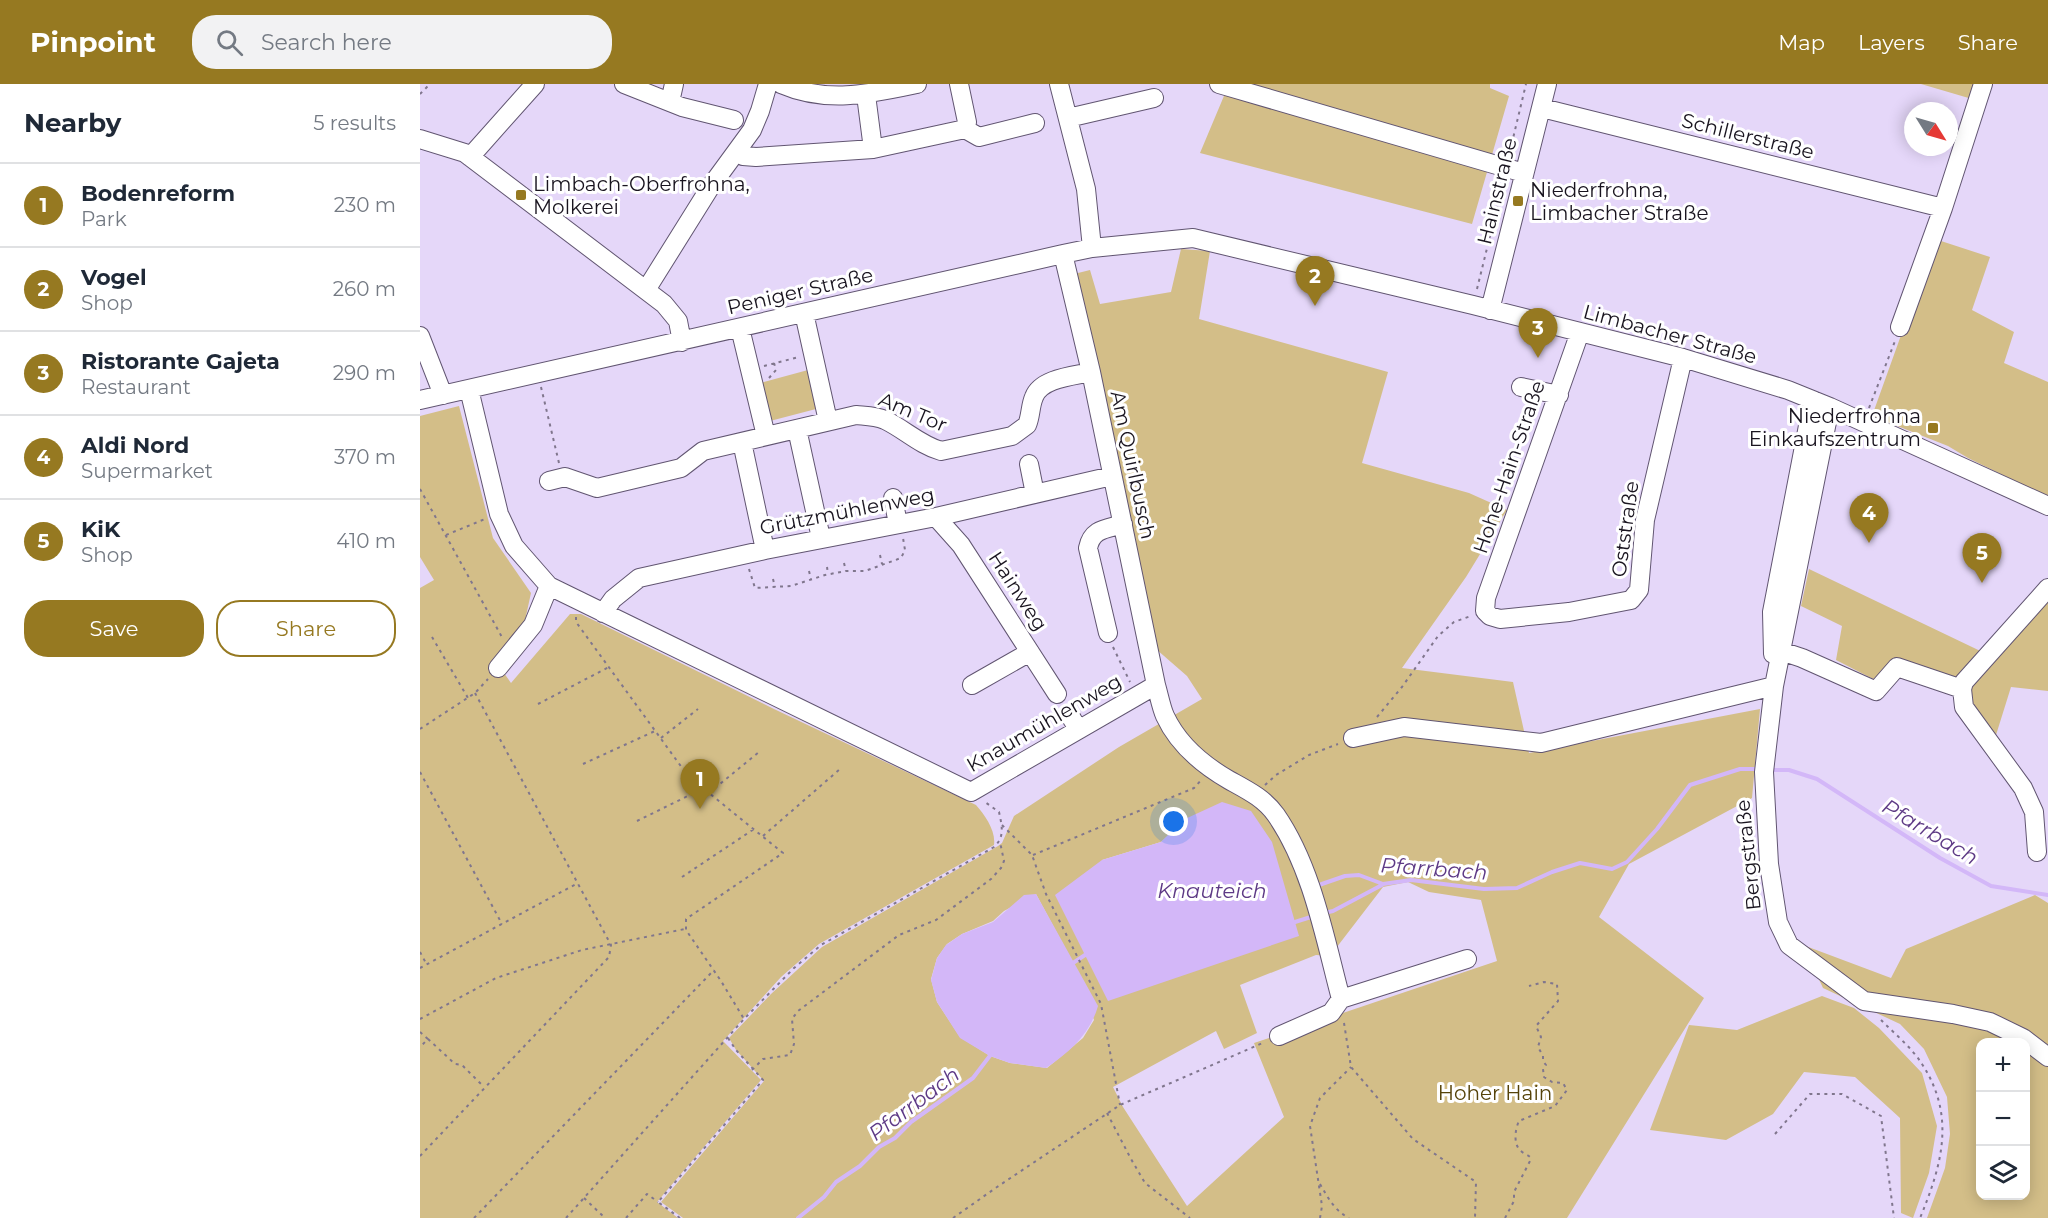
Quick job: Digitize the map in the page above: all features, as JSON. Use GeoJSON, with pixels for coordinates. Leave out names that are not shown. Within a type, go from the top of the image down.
{"type":"FeatureCollection","features":[{"type":"Feature","properties":{"kind":"street"},"geometry":{"type":"LineString","coordinates":[[470,157],[535,84]]}},
{"type":"Feature","properties":{"kind":"street"},"geometry":{"type":"LineString","coordinates":[[624,84],[672,93],[734,120]]}},
{"type":"Feature","properties":{"kind":"street"},"geometry":{"type":"LineString","coordinates":[[646,290],[711,186],[752,130],[768,84]]}},
{"type":"Feature","properties":{"kind":"street"},"geometry":{"type":"LineString","coordinates":[[781,84],[816,95],[838,97],[866,95],[917,84]]}},
{"type":"Feature","properties":{"kind":"street"},"geometry":{"type":"LineString","coordinates":[[959,84],[967,122],[965,129]]}},
{"type":"Feature","properties":{"kind":"street"},"geometry":{"type":"LineString","coordinates":[[1059,84],[1086,189],[1092,248]]}},
{"type":"Feature","properties":{"kind":"street"},"geometry":{"type":"LineString","coordinates":[[1219,84],[1524,173]]}},
{"type":"Feature","properties":{"kind":"street","name":"Hainstraße"},"geometry":{"type":"LineString","coordinates":[[1482,308],[1524,173],[1547,84]]}},
{"type":"Feature","properties":{"kind":"street"},"geometry":{"type":"LineString","coordinates":[[1900,327],[1983,84]]}},
{"type":"Feature","properties":{"kind":"street"},"geometry":{"type":"LineString","coordinates":[[866,95],[873,148]]}},
{"type":"Feature","properties":{"kind":"street"},"geometry":{"type":"LineString","coordinates":[[1068,118],[1154,98]]}},
{"type":"Feature","properties":{"kind":"street","name":"Schillerstraße"},"geometry":{"type":"LineString","coordinates":[[1542,108],[1942,208]]}},
{"type":"Feature","properties":{"kind":"street"},"geometry":{"type":"LineString","coordinates":[[736,153],[756,157],[873,148],[965,129],[979,137],[1035,123]]}},
{"type":"Feature","properties":{"kind":"street"},"geometry":{"type":"LineString","coordinates":[[420,140],[458,150],[470,157],[646,290],[675,316],[682,342]]}},
{"type":"Feature","properties":{"kind":"street","name":"Peniger Straße"},"geometry":{"type":"LineString","coordinates":[[420,400],[1063,254],[1092,248],[1193,238]]}},
{"type":"Feature","properties":{"kind":"street","name":"Limbacher Straße"},"geometry":{"type":"LineString","coordinates":[[1193,238],[1683,358],[1788,390],[2048,506]]}},
{"type":"Feature","properties":{"kind":"street","name":"Am Quirlbusch"},"geometry":{"type":"LineString","coordinates":[[1063,254],[1091,372],[1156,685]]}},
{"type":"Feature","properties":{"kind":"street"},"geometry":{"type":"LineString","coordinates":[[804,313],[828,422]]}},
{"type":"Feature","properties":{"kind":"street"},"geometry":{"type":"LineString","coordinates":[[740,328],[766,436]]}},
{"type":"Feature","properties":{"kind":"street","name":"Hohe-Hain-Straße"},"geometry":{"type":"LineString","coordinates":[[1487,614],[1486,598],[1580,332]]}},
{"type":"Feature","properties":{"kind":"street"},"geometry":{"type":"LineString","coordinates":[[420,336],[443,395]]}},
{"type":"Feature","properties":{"kind":"street","name":"Oststraße"},"geometry":{"type":"LineString","coordinates":[[1487,614],[1500,619],[1569,612],[1631,600],[1639,590],[1645,520],[1683,358]]}},
{"type":"Feature","properties":{"kind":"street","name":"Am Tor"},"geometry":{"type":"LineString","coordinates":[[556,479],[574,479],[588,487],[597,488],[670,471],[690,463],[704,451],[856,415],[873,416],[885,420],[930,448],[941,451],[1012,436],[1027,425],[1035,394],[1039,388],[1046,383],[1091,372]]}},
{"type":"Feature","properties":{"kind":"street"},"geometry":{"type":"LineString","coordinates":[[1521,387],[1558,395]]}},
{"type":"Feature","properties":{"kind":"street","name":"Knaumühlenweg"},"geometry":{"type":"LineString","coordinates":[[469,389],[499,514],[514,546],[549,586],[971,792],[1074,721],[1137,696],[1156,685]]}},
{"type":"Feature","properties":{"kind":"street","name":"Bergstraße"},"geometry":{"type":"LineString","coordinates":[[1822,404],[1774,686],[1764,772],[1769,864],[1778,922],[1789,945],[1864,1001],[1953,1014],[1990,1022],[2023,1038],[2048,1057]]}},
{"type":"Feature","properties":{"kind":"street","name":"Bergstraße"},"geometry":{"type":"LineString","coordinates":[[1774,686],[1772,612],[1822,404]]}},
{"type":"Feature","properties":{"kind":"street"},"geometry":{"type":"LineString","coordinates":[[797,429],[821,538]]}},
{"type":"Feature","properties":{"kind":"street"},"geometry":{"type":"LineString","coordinates":[[742,442],[765,549]]}},
{"type":"Feature","properties":{"kind":"street"},"geometry":{"type":"LineString","coordinates":[[1029,464],[1047,496]]}},
{"type":"Feature","properties":{"kind":"street","name":"Grützmühlenweg"},"geometry":{"type":"LineString","coordinates":[[603,613],[613,599],[639,578],[765,549],[1089,489],[1112,476]]}},
{"type":"Feature","properties":{"kind":"street"},"geometry":{"type":"LineString","coordinates":[[893,498],[899,524]]}},
{"type":"Feature","properties":{"kind":"street","name":"Hainweg"},"geometry":{"type":"LineString","coordinates":[[936,517],[961,544],[1057,694]]}},
{"type":"Feature","properties":{"kind":"street"},"geometry":{"type":"LineString","coordinates":[[1108,633],[1088,548],[1091,537],[1098,531],[1123,525]]}},
{"type":"Feature","properties":{"kind":"street"},"geometry":{"type":"LineString","coordinates":[[498,668],[532,625],[549,586]]}},
{"type":"Feature","properties":{"kind":"street"},"geometry":{"type":"LineString","coordinates":[[2037,852],[2034,812],[2023,788],[1964,707],[1962,690],[1964,682],[2048,588]]}},
{"type":"Feature","properties":{"kind":"street"},"geometry":{"type":"LineString","coordinates":[[1781,651],[1875,691],[1897,667],[1962,690]]}},
{"type":"Feature","properties":{"kind":"street"},"geometry":{"type":"LineString","coordinates":[[972,685],[1030,652]]}},
{"type":"Feature","properties":{"kind":"street"},"geometry":{"type":"LineString","coordinates":[[1156,685],[1165,716],[1178,737],[1195,756],[1212,769],[1255,794],[1276,815],[1307,875],[1341,999]]}},
{"type":"Feature","properties":{"kind":"street"},"geometry":{"type":"LineString","coordinates":[[1353,738],[1404,727],[1541,742],[1774,686]]}},
{"type":"Feature","properties":{"kind":"street"},"geometry":{"type":"LineString","coordinates":[[1279,1036],[1331,1013],[1341,999],[1467,958]]}},
{"type":"Feature","properties":{"kind":"path"},"geometry":{"type":"LineString","coordinates":[[420,94],[430,84]]}},
{"type":"Feature","properties":{"kind":"path"},"geometry":{"type":"LineString","coordinates":[[1482,308],[1506,168],[1526,84]]}},
{"type":"Feature","properties":{"kind":"path"},"geometry":{"type":"LineString","coordinates":[[1864,422],[1900,327]]}},
{"type":"Feature","properties":{"kind":"path"},"geometry":{"type":"LineString","coordinates":[[750,369],[813,354]]}},
{"type":"Feature","properties":{"kind":"path"},"geometry":{"type":"LineString","coordinates":[[769,380],[772,372],[776,370],[774,363]]}},
{"type":"Feature","properties":{"kind":"path"},"geometry":{"type":"LineString","coordinates":[[538,372],[556,479]]}},
{"type":"Feature","properties":{"kind":"path"},"geometry":{"type":"LineString","coordinates":[[420,489],[510,653]]}},
{"type":"Feature","properties":{"kind":"path"},"geometry":{"type":"LineString","coordinates":[[445,535],[499,514]]}},
{"type":"Feature","properties":{"kind":"path"},"geometry":{"type":"LineString","coordinates":[[745,554],[753,587],[760,589],[795,585],[828,574],[865,571],[901,558],[905,553],[899,524]]}},
{"type":"Feature","properties":{"kind":"path"},"geometry":{"type":"LineString","coordinates":[[880,555],[882,564]]}},
{"type":"Feature","properties":{"kind":"path"},"geometry":{"type":"LineString","coordinates":[[844,563],[846,571]]}},
{"type":"Feature","properties":{"kind":"path"},"geometry":{"type":"LineString","coordinates":[[827,567],[828,574]]}},
{"type":"Feature","properties":{"kind":"path"},"geometry":{"type":"LineString","coordinates":[[808,571],[811,579]]}},
{"type":"Feature","properties":{"kind":"path"},"geometry":{"type":"LineString","coordinates":[[774,579],[776,586]]}},
{"type":"Feature","properties":{"kind":"path"},"geometry":{"type":"LineString","coordinates":[[575,599],[576,622],[688,776],[783,852],[686,919],[686,928],[744,1019]]}},
{"type":"Feature","properties":{"kind":"path"},"geometry":{"type":"LineString","coordinates":[[1375,719],[1402,687],[1438,636],[1454,622],[1487,614]]}},
{"type":"Feature","properties":{"kind":"path"},"geometry":{"type":"LineString","coordinates":[[1108,633],[1115,654],[1137,696]]}},
{"type":"Feature","properties":{"kind":"path"},"geometry":{"type":"LineString","coordinates":[[432,637],[468,698]]}},
{"type":"Feature","properties":{"kind":"path"},"geometry":{"type":"LineString","coordinates":[[538,704],[609,667]]}},
{"type":"Feature","properties":{"kind":"path"},"geometry":{"type":"LineString","coordinates":[[420,729],[475,693],[498,668]]}},
{"type":"Feature","properties":{"kind":"path"},"geometry":{"type":"LineString","coordinates":[[420,1156],[609,957],[611,945],[475,693]]}},
{"type":"Feature","properties":{"kind":"path"},"geometry":{"type":"LineString","coordinates":[[661,738],[698,709]]}},
{"type":"Feature","properties":{"kind":"path"},"geometry":{"type":"LineString","coordinates":[[583,764],[655,731]]}},
{"type":"Feature","properties":{"kind":"path"},"geometry":{"type":"LineString","coordinates":[[1255,794],[1276,775],[1309,755],[1353,738]]}},
{"type":"Feature","properties":{"kind":"path"},"geometry":{"type":"LineString","coordinates":[[709,793],[759,752]]}},
{"type":"Feature","properties":{"kind":"path"},"geometry":{"type":"LineString","coordinates":[[763,836],[840,769]]}},
{"type":"Feature","properties":{"kind":"path"},"geometry":{"type":"LineString","coordinates":[[1032,855],[1194,788],[1212,769]]}},
{"type":"Feature","properties":{"kind":"path"},"geometry":{"type":"LineString","coordinates":[[420,772],[502,924]]}},
{"type":"Feature","properties":{"kind":"path"},"geometry":{"type":"LineString","coordinates":[[637,821],[704,788]]}},
{"type":"Feature","properties":{"kind":"path"},"geometry":{"type":"LineString","coordinates":[[752,1070],[763,1059],[790,1055],[794,1044],[792,1019],[816,996],[899,935],[936,920],[992,879],[1001,868],[1004,861],[1000,842],[1003,830],[999,812],[971,792]]}},
{"type":"Feature","properties":{"kind":"path"},"geometry":{"type":"LineString","coordinates":[[1002,825],[1032,855],[1046,894],[1101,1004],[1120,1105]]}},
{"type":"Feature","properties":{"kind":"path"},"geometry":{"type":"LineString","coordinates":[[681,878],[754,829]]}},
{"type":"Feature","properties":{"kind":"path"},"geometry":{"type":"LineString","coordinates":[[566,1218],[744,1019],[821,945],[1000,842]]}},
{"type":"Feature","properties":{"kind":"path"},"geometry":{"type":"LineString","coordinates":[[420,968],[578,883]]}},
{"type":"Feature","properties":{"kind":"path"},"geometry":{"type":"LineString","coordinates":[[420,1019],[496,978],[582,950],[686,928]]}},
{"type":"Feature","properties":{"kind":"path"},"geometry":{"type":"LineString","coordinates":[[420,952],[427,964]]}},
{"type":"Feature","properties":{"kind":"path"},"geometry":{"type":"LineString","coordinates":[[474,1218],[714,970]]}},
{"type":"Feature","properties":{"kind":"path"},"geometry":{"type":"LineString","coordinates":[[1505,1218],[1514,1201],[1514,1192],[1530,1161],[1530,1157],[1520,1151],[1516,1140],[1516,1127],[1519,1121],[1555,1106],[1567,1090],[1563,1083],[1552,1082],[1544,1077],[1543,1069],[1546,1065],[1538,1047],[1541,1037],[1536,1026],[1558,1001],[1557,984],[1544,982],[1529,986]]}},
{"type":"Feature","properties":{"kind":"path"},"geometry":{"type":"LineString","coordinates":[[1341,999],[1351,1067],[1413,1139],[1476,1182],[1475,1218]]}},
{"type":"Feature","properties":{"kind":"path"},"geometry":{"type":"LineString","coordinates":[[1864,1001],[1922,1064],[1940,1101],[1943,1141],[1935,1181],[1920,1218]]}},
{"type":"Feature","properties":{"kind":"path"},"geometry":{"type":"LineString","coordinates":[[420,1032],[455,1064],[462,1065],[485,1088]]}},
{"type":"Feature","properties":{"kind":"path"},"geometry":{"type":"LineString","coordinates":[[953,1218],[1120,1105],[1279,1036]]}},
{"type":"Feature","properties":{"kind":"path"},"geometry":{"type":"LineString","coordinates":[[658,1202],[763,1080],[752,1070],[728,1038]]}},
{"type":"Feature","properties":{"kind":"path"},"geometry":{"type":"LineString","coordinates":[[420,1047],[428,1039]]}},
{"type":"Feature","properties":{"kind":"path"},"geometry":{"type":"LineString","coordinates":[[1320,1218],[1322,1206],[1310,1126],[1320,1098],[1351,1067]]}},
{"type":"Feature","properties":{"kind":"path"},"geometry":{"type":"LineString","coordinates":[[1775,1134],[1810,1094],[1842,1094],[1881,1116],[1894,1218]]}},
{"type":"Feature","properties":{"kind":"path"},"geometry":{"type":"LineString","coordinates":[[1107,1113],[1145,1183],[1190,1218]]}},
{"type":"Feature","properties":{"kind":"path"},"geometry":{"type":"LineString","coordinates":[[1318,1181],[1335,1208],[1349,1218]]}},
{"type":"Feature","properties":{"kind":"path"},"geometry":{"type":"LineString","coordinates":[[626,1218],[647,1194],[680,1218]]}},
{"type":"Feature","properties":{"kind":"path"},"geometry":{"type":"LineString","coordinates":[[584,1198],[604,1218]]}},
{"type":"Feature","properties":{"kind":"green space"},"geometry":{"type":"Polygon","coordinates":[[[1229,84],[1490,84],[1490,88],[1509,96],[1472,224],[1200,153],[1229,84]]]}},
{"type":"Feature","properties":{"kind":"green space"},"geometry":{"type":"Polygon","coordinates":[[[1921,84],[1977,84],[1972,99],[1921,84]]]}},
{"type":"Feature","properties":{"kind":"green space"},"geometry":{"type":"Polygon","coordinates":[[[1941,241],[1990,257],[1972,310],[2014,332],[2004,363],[2048,382],[2048,497],[1948,446],[1872,416],[1932,249],[1941,241]]]}},
{"type":"Feature","properties":{"kind":"green space","name":"Hoher Hain"},"geometry":{"type":"Polygon","coordinates":[[[1181,249],[1210,251],[1199,319],[1388,372],[1362,463],[1469,493],[1507,510],[1466,577],[1402,668],[1513,682],[1529,753],[1760,709],[1752,798],[1629,864],[1599,917],[1704,998],[1567,1218],[683,1218],[661,1202],[764,1081],[736,1050],[729,1038],[771,994],[822,947],[998,846],[1002,843],[1014,816],[1119,747],[1202,699],[1187,676],[1156,649],[1074,274],[1090,270],[1100,304],[1171,292],[1181,249]],[[1185,819],[1161,842],[1102,860],[1299,936],[1185,819]],[[1408,882],[1383,887],[1330,956],[1316,955],[1240,985],[1257,1033],[1224,1049],[1216,1031],[1113,1087],[1123,1107],[1187,1206],[1284,1117],[1254,1043],[1497,961],[1481,900],[1429,892],[1408,882]],[[1036,894],[1004,911],[993,921],[962,934],[947,944],[937,958],[931,979],[937,1002],[960,1037],[990,1056],[1010,1063],[1047,1068],[1083,1038],[1094,1020],[1073,963],[1036,894]]]}},
{"type":"Feature","properties":{"kind":"green space"},"geometry":{"type":"Polygon","coordinates":[[[808,370],[816,409],[770,421],[760,383],[808,370]]]}},
{"type":"Feature","properties":{"kind":"green space"},"geometry":{"type":"Polygon","coordinates":[[[459,406],[493,538],[531,593],[524,625],[496,662],[511,683],[570,614],[581,614],[976,805],[992,829],[994,845],[819,944],[781,977],[723,1041],[761,1080],[657,1202],[678,1218],[420,1218],[420,588],[434,580],[420,557],[420,416],[459,406]]]}},
{"type":"Feature","properties":{"kind":"green space"},"geometry":{"type":"Polygon","coordinates":[[[1809,569],[1995,658],[2048,597],[2048,691],[2011,687],[1996,735],[1974,707],[1970,689],[1898,661],[1873,679],[1836,660],[1842,626],[1801,606],[1809,569]]]}},
{"type":"Feature","properties":{"kind":"green space"},"geometry":{"type":"Polygon","coordinates":[[[2035,895],[2048,903],[2048,1218],[1927,1218],[1945,1168],[1950,1134],[1947,1097],[1924,1049],[1900,1024],[1823,988],[1803,945],[1891,978],[1906,949],[2035,895]]]}},
{"type":"Feature","properties":{"kind":"green space"},"geometry":{"type":"Polygon","coordinates":[[[1822,996],[1854,1008],[1879,1028],[1922,1073],[1937,1126],[1929,1173],[1913,1218],[1901,1213],[1900,1118],[1855,1077],[1804,1072],[1773,1114],[1726,1140],[1650,1130],[1689,1025],[1737,1030],[1822,996]]]}},
{"type":"Feature","properties":{"kind":"water","name":"Knauteich"},"geometry":{"type":"Polygon","coordinates":[[[1222,802],[1251,811],[1272,842],[1299,936],[1108,1001],[1055,895],[1102,860],[1161,842],[1185,819],[1222,802]]]}},
{"type":"Feature","properties":{"kind":"water"},"geometry":{"type":"Polygon","coordinates":[[[1036,894],[1098,1006],[1084,1034],[1063,1056],[1046,1068],[1010,1063],[990,1056],[960,1038],[937,1002],[931,980],[937,958],[946,945],[962,934],[993,922],[1024,895],[1036,894]]]}},
{"type":"Feature","properties":{"kind":"waterway","name":"Pfarrbach"},"geometry":{"type":"LineString","coordinates":[[1319,885],[1345,876],[1359,875],[1383,884],[1411,880],[1484,889],[1517,888],[1552,872],[1580,863],[1612,869],[1627,862],[1657,829],[1690,785],[1740,769],[1755,769]]}},
{"type":"Feature","properties":{"kind":"waterway","name":"Pfarrbach"},"geometry":{"type":"LineString","coordinates":[[1770,770],[1789,770],[1817,779],[1940,858],[1991,886],[2048,895]]}},
{"type":"Feature","properties":{"kind":"waterway"},"geometry":{"type":"LineString","coordinates":[[1324,913],[1333,911],[1382,885]]}},
{"type":"Feature","properties":{"kind":"waterway"},"geometry":{"type":"LineString","coordinates":[[1295,922],[1314,916]]}},
{"type":"Feature","properties":{"kind":"waterway","name":"Pfarrbach"},"geometry":{"type":"LineString","coordinates":[[1073,963],[1085,955]]}},
{"type":"Feature","properties":{"kind":"waterway","name":"Pfarrbach"},"geometry":{"type":"LineString","coordinates":[[798,1218],[824,1197],[836,1182],[860,1166],[879,1147],[895,1138],[911,1122],[973,1078],[992,1053]]}},
{"type":"Feature","properties":{"kind":"place","name":"Limbach-Oberfrohna, Molkerei"},"geometry":{"type":"Point","coordinates":[521,195]}},
{"type":"Feature","properties":{"kind":"place","name":"Niederfrohna, Limbacher Straße"},"geometry":{"type":"Point","coordinates":[1518,201]}},
{"type":"Feature","properties":{"kind":"place","name":"Vogel"},"geometry":{"type":"Point","coordinates":[1315,306]}},
{"type":"Feature","properties":{"kind":"place","name":"Ristorante Gajeta"},"geometry":{"type":"Point","coordinates":[1538,358]}},
{"type":"Feature","properties":{"kind":"place","name":"Niederfrohna Einkaufszentrum"},"geometry":{"type":"Point","coordinates":[1933,428]}},
{"type":"Feature","properties":{"kind":"place","name":"Aldi Nord"},"geometry":{"type":"Point","coordinates":[1869,543]}},
{"type":"Feature","properties":{"kind":"place","name":"KiK"},"geometry":{"type":"Point","coordinates":[1982,583]}},
{"type":"Feature","properties":{"kind":"place","name":"Bodenreform"},"geometry":{"type":"Point","coordinates":[700,809]}}]}
